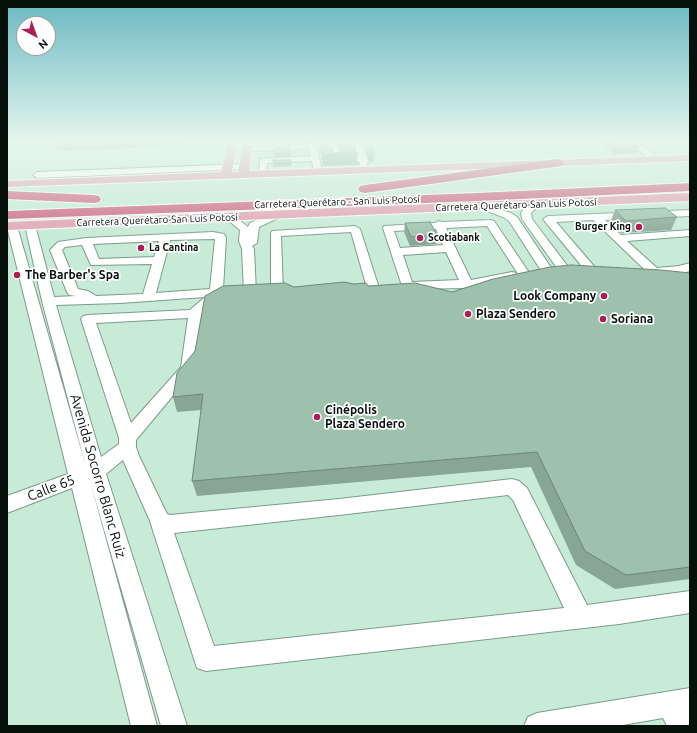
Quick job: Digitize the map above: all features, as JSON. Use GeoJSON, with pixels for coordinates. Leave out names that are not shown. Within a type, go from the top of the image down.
{"type":"FeatureCollection","features":[{"type":"Feature","properties":{"kind":"highway"},"geometry":{"type":"LineString","coordinates":[[353,190],[465,175]]}},
{"type":"Feature","properties":{"kind":"highway","name":"Carretera Querétaro - San Luis Potosí"},"geometry":{"type":"LineString","coordinates":[[7,204],[690,177]]}},
{"type":"Feature","properties":{"kind":"highway","name":"Carretera Querétaro - San Luis Potosí"},"geometry":{"type":"LineString","coordinates":[[14,223],[227,212],[479,202],[690,187]]}},
{"type":"Feature","properties":{"kind":"highway"},"geometry":{"type":"LineString","coordinates":[[7,195],[110,199]]}},
{"type":"Feature","properties":{"kind":"highway"},"geometry":{"type":"LineString","coordinates":[[479,202],[601,201]]}},
{"type":"Feature","properties":{"kind":"highway"},"geometry":{"type":"LineString","coordinates":[[56,224],[227,212]]}},
{"type":"Feature","properties":{"kind":"main road"},"geometry":{"type":"LineString","coordinates":[[7,184],[155,175]]}},
{"type":"Feature","properties":{"kind":"main road","name":"Carretera Querétaro-San Luis Potosí"},"geometry":{"type":"LineString","coordinates":[[227,212],[276,215],[479,202],[542,204],[690,197]]}},
{"type":"Feature","properties":{"kind":"main road"},"geometry":{"type":"LineString","coordinates":[[14,223],[56,224]]}},
{"type":"Feature","properties":{"kind":"street"},"geometry":{"type":"LineString","coordinates":[[479,202],[513,219],[548,272]]}},
{"type":"Feature","properties":{"kind":"street"},"geometry":{"type":"LineString","coordinates":[[542,204],[533,206],[529,209],[526,213],[527,219],[566,272]]}},
{"type":"Feature","properties":{"kind":"street"},"geometry":{"type":"LineString","coordinates":[[227,212],[245,230],[244,241],[264,292]]}},
{"type":"Feature","properties":{"kind":"street"},"geometry":{"type":"LineString","coordinates":[[670,213],[690,229]]}},
{"type":"Feature","properties":{"kind":"street"},"geometry":{"type":"LineString","coordinates":[[593,272],[548,219],[690,213]]}},
{"type":"Feature","properties":{"kind":"street"},"geometry":{"type":"LineString","coordinates":[[248,249],[252,240],[254,225],[276,215]]}},
{"type":"Feature","properties":{"kind":"street"},"geometry":{"type":"LineString","coordinates":[[596,217],[654,272]]}},
{"type":"Feature","properties":{"kind":"street","name":"Avenida Socorro Blanc Ruiz"},"geometry":{"type":"LineString","coordinates":[[14,223],[26,246],[49,304],[144,726]]}},
{"type":"Feature","properties":{"kind":"street"},"geometry":{"type":"LineString","coordinates":[[407,286],[388,228],[439,224],[490,223],[524,274]]}},
{"type":"Feature","properties":{"kind":"street"},"geometry":{"type":"LineString","coordinates":[[439,224],[467,284]]}},
{"type":"Feature","properties":{"kind":"street"},"geometry":{"type":"LineString","coordinates":[[264,292],[276,233],[355,229],[373,288]]}},
{"type":"Feature","properties":{"kind":"street"},"geometry":{"type":"LineString","coordinates":[[618,238],[690,233]]}},
{"type":"Feature","properties":{"kind":"street"},"geometry":{"type":"LineString","coordinates":[[92,298],[84,294],[73,292],[56,250],[62,244],[86,241],[213,235],[220,236],[223,294]]}},
{"type":"Feature","properties":{"kind":"street"},"geometry":{"type":"LineString","coordinates":[[148,297],[164,238]]}},
{"type":"Feature","properties":{"kind":"street"},"geometry":{"type":"LineString","coordinates":[[86,241],[96,263],[158,260]]}},
{"type":"Feature","properties":{"kind":"street","name":"Avenida Socorro Blanc Ruiz"},"geometry":{"type":"LineString","coordinates":[[26,246],[89,480],[174,726]]}},
{"type":"Feature","properties":{"kind":"street"},"geometry":{"type":"LineString","coordinates":[[396,252],[450,248]]}},
{"type":"Feature","properties":{"kind":"street"},"geometry":{"type":"LineString","coordinates":[[640,273],[679,270],[690,267]]}},
{"type":"Feature","properties":{"kind":"street"},"geometry":{"type":"LineString","coordinates":[[360,288],[467,284],[524,274],[548,272],[605,272]]}},
{"type":"Feature","properties":{"kind":"street"},"geometry":{"type":"LineString","coordinates":[[49,304],[223,294],[291,292]]}},
{"type":"Feature","properties":{"kind":"street"},"geometry":{"type":"LineString","coordinates":[[49,304],[92,298],[223,294]]}},
{"type":"Feature","properties":{"kind":"street"},"geometry":{"type":"LineString","coordinates":[[223,294],[203,304],[195,314],[88,319],[128,447],[160,521],[206,659],[619,613],[690,602]]}},
{"type":"Feature","properties":{"kind":"street","name":"Calle 65"},"geometry":{"type":"LineString","coordinates":[[7,505],[89,480],[128,447],[188,368],[195,314]]}},
{"type":"Feature","properties":{"kind":"street"},"geometry":{"type":"LineString","coordinates":[[160,521],[170,524],[397,502],[512,487],[520,494],[582,617]]}},
{"type":"Feature","properties":{"kind":"street"},"geometry":{"type":"LineString","coordinates":[[537,726],[681,710]]}},
{"type":"Feature","properties":{"kind":"building"},"geometry":{"type":"Polygon","coordinates":[[[665,208],[677,217],[626,221],[615,210],[665,208]]]}},
{"type":"Feature","properties":{"kind":"building"},"geometry":{"type":"Polygon","coordinates":[[[430,222],[437,235],[411,237],[405,223],[430,222]]]}},
{"type":"Feature","properties":{"kind":"building"},"geometry":{"type":"Polygon","coordinates":[[[571,265],[690,273],[690,567],[626,575],[585,551],[537,452],[192,481],[203,394],[173,397],[177,373],[195,351],[205,296],[223,286],[285,283],[294,287],[344,282],[354,284],[366,283],[368,286],[415,283],[452,292],[493,279],[550,267],[571,265]]]}},
{"type":"Feature","properties":{"kind":"place","name":"Burger King"},"geometry":{"type":"Point","coordinates":[639,227]}},
{"type":"Feature","properties":{"kind":"place","name":"Scotiabank"},"geometry":{"type":"Point","coordinates":[420,238]}},
{"type":"Feature","properties":{"kind":"place","name":"La Cantina"},"geometry":{"type":"Point","coordinates":[141,248]}},
{"type":"Feature","properties":{"kind":"place","name":"The Barber's Spa"},"geometry":{"type":"Point","coordinates":[17,275]}},
{"type":"Feature","properties":{"kind":"place","name":"Look Company"},"geometry":{"type":"Point","coordinates":[604,296]}},
{"type":"Feature","properties":{"kind":"place","name":"Plaza Sendero"},"geometry":{"type":"Point","coordinates":[468,314]}},
{"type":"Feature","properties":{"kind":"place","name":"Soriana"},"geometry":{"type":"Point","coordinates":[603,319]}},
{"type":"Feature","properties":{"kind":"place","name":"Cinépolis Plaza Sendero"},"geometry":{"type":"Point","coordinates":[317,417]}}]}
